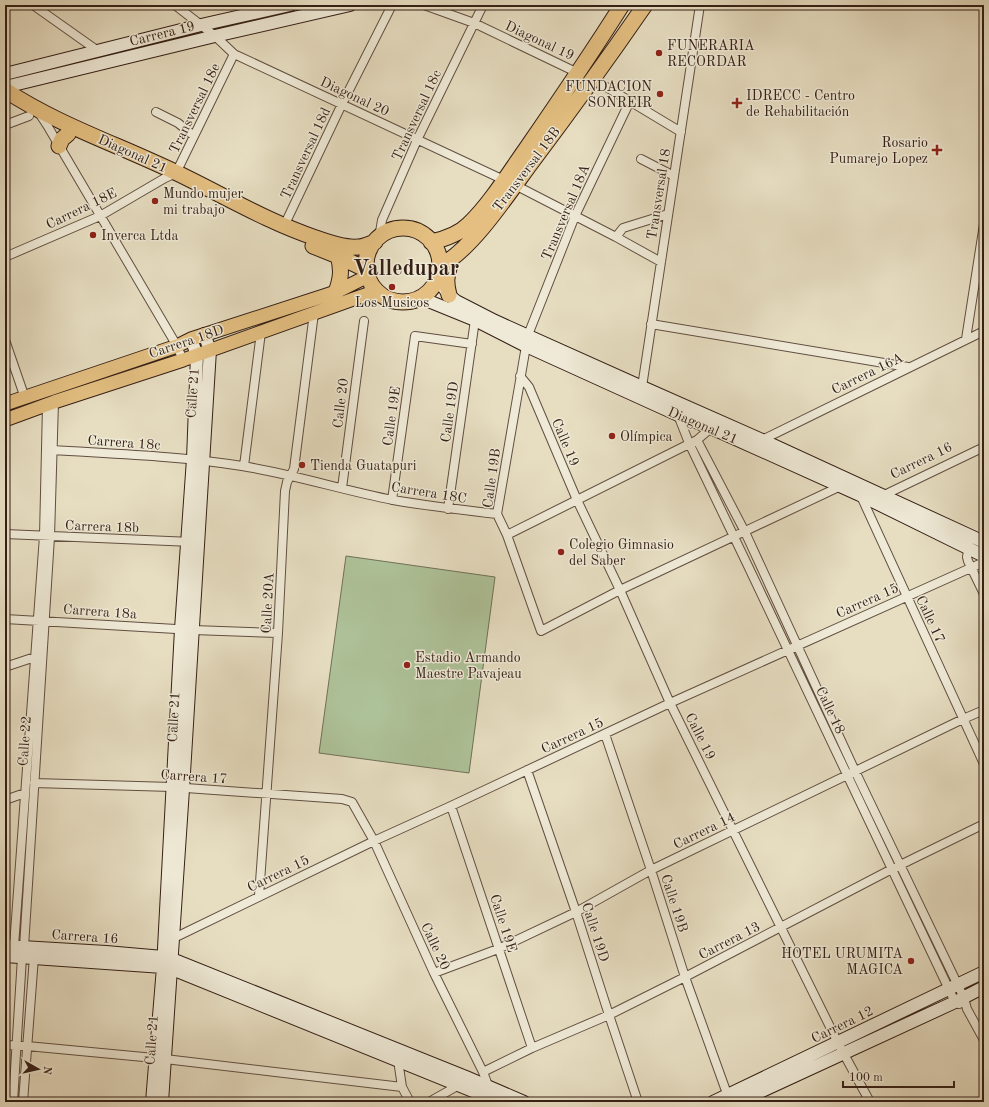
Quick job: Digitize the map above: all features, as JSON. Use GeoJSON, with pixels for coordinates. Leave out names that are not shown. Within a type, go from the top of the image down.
{"type":"FeatureCollection","features":[{"type":"Feature","properties":{"kind":"highway","name":"Transversal 18B"},"geometry":{"type":"LineString","coordinates":[[439,270],[474,237],[622,5]]}},
{"type":"Feature","properties":{"kind":"highway","name":"Transversal 18B"},"geometry":{"type":"LineString","coordinates":[[431,242],[450,237],[469,224],[509,183],[593,79],[645,5]]}},
{"type":"Feature","properties":{"kind":"highway","name":"Diagonal 21"},"geometry":{"type":"LineString","coordinates":[[5,88],[63,140],[171,175],[280,233],[338,256],[368,273]]}},
{"type":"Feature","properties":{"kind":"highway","name":"Diagonal 21"},"geometry":{"type":"LineString","coordinates":[[5,101],[284,226],[318,239],[356,248],[365,246],[377,240]]}},
{"type":"Feature","properties":{"kind":"highway"},"geometry":{"type":"LineString","coordinates":[[406,229],[424,235],[431,242],[439,257],[439,270],[432,288],[421,298],[412,301],[393,301],[376,291],[371,284],[368,273],[368,255],[377,240],[392,231],[406,229]]}},
{"type":"Feature","properties":{"kind":"highway"},"geometry":{"type":"LineString","coordinates":[[449,295],[446,285],[447,274],[450,264],[456,254]]}},
{"type":"Feature","properties":{"kind":"highway"},"geometry":{"type":"LineString","coordinates":[[336,292],[341,274],[338,256]]}},
{"type":"Feature","properties":{"kind":"main road","name":"Carrera 19"},"geometry":{"type":"LineString","coordinates":[[5,74],[201,25],[290,5]]}},
{"type":"Feature","properties":{"kind":"main road","name":"Carrera 19"},"geometry":{"type":"LineString","coordinates":[[5,88],[215,36],[350,5]]}},
{"type":"Feature","properties":{"kind":"main road"},"geometry":{"type":"LineString","coordinates":[[439,270],[442,285],[449,295]]}},
{"type":"Feature","properties":{"kind":"main road","name":"Carrera 18D"},"geometry":{"type":"LineString","coordinates":[[5,404],[177,346],[204,334],[336,292],[368,273]]}},
{"type":"Feature","properties":{"kind":"main road","name":"Carrera 18D"},"geometry":{"type":"LineString","coordinates":[[5,420],[51,403],[183,360],[376,291]]}},
{"type":"Feature","properties":{"kind":"main road","name":"Diagonal 21"},"geometry":{"type":"LineString","coordinates":[[449,295],[527,341],[678,415],[978,539]]}},
{"type":"Feature","properties":{"kind":"main road","name":"Diagonal 21"},"geometry":{"type":"LineString","coordinates":[[421,298],[642,388],[762,440],[852,487]]}},
{"type":"Feature","properties":{"kind":"main road","name":"Calle 21"},"geometry":{"type":"LineString","coordinates":[[152,1102],[160,1059],[198,460],[210,350],[204,334]]}},
{"type":"Feature","properties":{"kind":"main road","name":"Calle 21"},"geometry":{"type":"LineString","coordinates":[[191,339],[197,355],[198,460]]}},
{"type":"Feature","properties":{"kind":"main road","name":"Diagonal 21"},"geometry":{"type":"LineString","coordinates":[[877,498],[980,558]]}},
{"type":"Feature","properties":{"kind":"main road","name":"Calle 21"},"geometry":{"type":"LineString","coordinates":[[167,963],[174,938],[178,788]]}},
{"type":"Feature","properties":{"kind":"main road","name":"Carrera 16"},"geometry":{"type":"LineString","coordinates":[[5,956],[20,951],[167,963]]}},
{"type":"Feature","properties":{"kind":"main road"},"geometry":{"type":"LineString","coordinates":[[167,963],[459,1085],[493,1097],[524,1102]]}},
{"type":"Feature","properties":{"kind":"main road"},"geometry":{"type":"LineString","coordinates":[[167,963],[493,1097]]}},
{"type":"Feature","properties":{"kind":"main road","name":"Carrera 12"},"geometry":{"type":"LineString","coordinates":[[713,1102],[732,1100],[840,1048],[953,987],[984,972]]}},
{"type":"Feature","properties":{"kind":"main road","name":"Carrera 12"},"geometry":{"type":"LineString","coordinates":[[840,1048],[962,1003],[984,987]]}},
{"type":"Feature","properties":{"kind":"main road","name":"Calle 21"},"geometry":{"type":"LineString","coordinates":[[160,1059],[162,1102]]}},
{"type":"Feature","properties":{"kind":"street"},"geometry":{"type":"LineString","coordinates":[[33,5],[98,51]]}},
{"type":"Feature","properties":{"kind":"street","name":"Diagonal 20"},"geometry":{"type":"LineString","coordinates":[[175,5],[215,36],[234,54],[509,183],[616,237],[661,262]]}},
{"type":"Feature","properties":{"kind":"street","name":"Transversal 18d"},"geometry":{"type":"LineString","coordinates":[[284,226],[342,104],[392,5]]}},
{"type":"Feature","properties":{"kind":"street","name":"Diagonal 19"},"geometry":{"type":"LineString","coordinates":[[424,5],[474,24],[578,73]]}},
{"type":"Feature","properties":{"kind":"street","name":"Transversal 18c"},"geometry":{"type":"LineString","coordinates":[[377,240],[382,220],[417,140],[483,5]]}},
{"type":"Feature","properties":{"kind":"street","name":"Transversal 18"},"geometry":{"type":"LineString","coordinates":[[642,388],[700,5]]}},
{"type":"Feature","properties":{"kind":"street","name":"Transversal 18e"},"geometry":{"type":"LineString","coordinates":[[171,175],[194,136],[234,54]]}},
{"type":"Feature","properties":{"kind":"street"},"geometry":{"type":"LineString","coordinates":[[593,79],[681,132]]}},
{"type":"Feature","properties":{"kind":"street","name":"Transversal 18A"},"geometry":{"type":"LineString","coordinates":[[527,341],[575,216],[630,101]]}},
{"type":"Feature","properties":{"kind":"street"},"geometry":{"type":"LineString","coordinates":[[156,112],[178,123],[194,136]]}},
{"type":"Feature","properties":{"kind":"street"},"geometry":{"type":"LineString","coordinates":[[5,125],[33,113]]}},
{"type":"Feature","properties":{"kind":"street","name":"Calle 21"},"geometry":{"type":"LineString","coordinates":[[63,140],[100,216],[177,346],[183,360]]}},
{"type":"Feature","properties":{"kind":"street"},"geometry":{"type":"LineString","coordinates":[[641,159],[674,176]]}},
{"type":"Feature","properties":{"kind":"street","name":"Carrera 18E"},"geometry":{"type":"LineString","coordinates":[[5,257],[100,216],[171,175]]}},
{"type":"Feature","properties":{"kind":"street"},"geometry":{"type":"LineString","coordinates":[[616,237],[623,228],[668,214]]}},
{"type":"Feature","properties":{"kind":"street"},"geometry":{"type":"LineString","coordinates":[[966,340],[984,224]]}},
{"type":"Feature","properties":{"kind":"street","name":"Calle 20A"},"geometry":{"type":"LineString","coordinates":[[259,896],[278,633],[285,491],[294,469],[314,313]]}},
{"type":"Feature","properties":{"kind":"street","name":"Calle 19D"},"geometry":{"type":"LineString","coordinates":[[448,509],[475,320]]}},
{"type":"Feature","properties":{"kind":"street","name":"Calle 20"},"geometry":{"type":"LineString","coordinates":[[342,488],[364,321]]}},
{"type":"Feature","properties":{"kind":"street"},"geometry":{"type":"LineString","coordinates":[[651,324],[908,368]]}},
{"type":"Feature","properties":{"kind":"street","name":"Carrera 16A"},"geometry":{"type":"LineString","coordinates":[[762,440],[984,330]]}},
{"type":"Feature","properties":{"kind":"street"},"geometry":{"type":"LineString","coordinates":[[244,466],[261,332]]}},
{"type":"Feature","properties":{"kind":"street","name":"Calle 19E"},"geometry":{"type":"LineString","coordinates":[[392,500],[415,336],[472,344]]}},
{"type":"Feature","properties":{"kind":"street"},"geometry":{"type":"LineString","coordinates":[[5,340],[25,398]]}},
{"type":"Feature","properties":{"kind":"street","name":"Calle 19B"},"geometry":{"type":"LineString","coordinates":[[527,341],[497,514],[507,535],[541,631],[620,590]]}},
{"type":"Feature","properties":{"kind":"street","name":"Calle 19"},"geometry":{"type":"LineString","coordinates":[[520,376],[529,387],[577,500],[620,590],[670,703],[734,830],[840,1048],[870,1102]]}},
{"type":"Feature","properties":{"kind":"street","name":"Calle 22"},"geometry":{"type":"LineString","coordinates":[[23,1102],[27,1046],[20,951],[34,783],[41,620],[53,450],[51,403]]}},
{"type":"Feature","properties":{"kind":"street","name":"Calle 22"},"geometry":{"type":"LineString","coordinates":[[47,537],[51,403]]}},
{"type":"Feature","properties":{"kind":"street","name":"Calle 18"},"geometry":{"type":"LineString","coordinates":[[678,415],[689,444],[892,869],[953,987],[984,1040]]}},
{"type":"Feature","properties":{"kind":"street"},"geometry":{"type":"LineString","coordinates":[[507,535],[697,440],[712,428]]}},
{"type":"Feature","properties":{"kind":"street","name":"Calle 18"},"geometry":{"type":"LineString","coordinates":[[697,440],[745,532],[900,865],[953,987]]}},
{"type":"Feature","properties":{"kind":"street","name":"Carrera 16"},"geometry":{"type":"LineString","coordinates":[[877,498],[984,447]]}},
{"type":"Feature","properties":{"kind":"street","name":"Carrera 18c"},"geometry":{"type":"LineString","coordinates":[[53,450],[198,460]]}},
{"type":"Feature","properties":{"kind":"street","name":"Carrera 18C"},"geometry":{"type":"LineString","coordinates":[[198,460],[244,466],[392,500],[448,509],[497,514]]}},
{"type":"Feature","properties":{"kind":"street"},"geometry":{"type":"LineString","coordinates":[[620,590],[734,536],[852,487]]}},
{"type":"Feature","properties":{"kind":"street","name":"Calle 17"},"geometry":{"type":"LineString","coordinates":[[852,487],[907,597],[984,764]]}},
{"type":"Feature","properties":{"kind":"street","name":"Carrera 18b"},"geometry":{"type":"LineString","coordinates":[[5,534],[47,537],[193,542]]}},
{"type":"Feature","properties":{"kind":"street"},"geometry":{"type":"LineString","coordinates":[[978,539],[980,558],[967,557],[984,594]]}},
{"type":"Feature","properties":{"kind":"street","name":"Carrera 15"},"geometry":{"type":"LineString","coordinates":[[174,938],[374,840],[451,806],[670,703],[971,568],[980,558]]}},
{"type":"Feature","properties":{"kind":"street","name":"Carrera 18a"},"geometry":{"type":"LineString","coordinates":[[5,619],[187,629]]}},
{"type":"Feature","properties":{"kind":"street","name":"Calle 22"},"geometry":{"type":"LineString","coordinates":[[13,1102],[25,793],[35,657],[41,620]]}},
{"type":"Feature","properties":{"kind":"street"},"geometry":{"type":"LineString","coordinates":[[187,629],[278,633]]}},
{"type":"Feature","properties":{"kind":"street"},"geometry":{"type":"LineString","coordinates":[[5,667],[35,657]]}},
{"type":"Feature","properties":{"kind":"street","name":"Carrera 14"},"geometry":{"type":"LineString","coordinates":[[434,973],[498,949],[576,912],[651,870],[984,710]]}},
{"type":"Feature","properties":{"kind":"street","name":"Calle 19B"},"geometry":{"type":"LineString","coordinates":[[604,734],[651,870],[685,977],[732,1100]]}},
{"type":"Feature","properties":{"kind":"street","name":"Calle 19D"},"geometry":{"type":"LineString","coordinates":[[526,770],[576,912],[638,1102]]}},
{"type":"Feature","properties":{"kind":"street","name":"Carrera 17"},"geometry":{"type":"LineString","coordinates":[[34,783],[178,788],[342,799],[352,802]]}},
{"type":"Feature","properties":{"kind":"street"},"geometry":{"type":"LineString","coordinates":[[5,800],[25,793]]}},
{"type":"Feature","properties":{"kind":"street","name":"Calle 20"},"geometry":{"type":"LineString","coordinates":[[352,802],[374,840],[434,973],[483,1072],[493,1097]]}},
{"type":"Feature","properties":{"kind":"street","name":"Calle 19E"},"geometry":{"type":"LineString","coordinates":[[451,806],[532,1048]]}},
{"type":"Feature","properties":{"kind":"street","name":"Carrera 13"},"geometry":{"type":"LineString","coordinates":[[483,1072],[532,1048],[609,1015],[781,928],[892,869],[984,824]]}},
{"type":"Feature","properties":{"kind":"street"},"geometry":{"type":"LineString","coordinates":[[5,1045],[160,1059],[402,1087]]}},
{"type":"Feature","properties":{"kind":"street"},"geometry":{"type":"LineString","coordinates":[[398,1060],[402,1087],[410,1102]]}},
{"type":"Feature","properties":{"kind":"street"},"geometry":{"type":"LineString","coordinates":[[429,1102],[459,1085]]}},
{"type":"Feature","properties":{"kind":"green space","name":"Estadio Armando Maestre Pavajeau"},"geometry":{"type":"Polygon","coordinates":[[[346,556],[495,577],[469,773],[319,753],[346,556]]]}},
{"type":"Feature","properties":{"kind":"place","name":"FUNERARIA RECORDAR"},"geometry":{"type":"Point","coordinates":[659,53]}},
{"type":"Feature","properties":{"kind":"place","name":"FUNDACION SONREIR"},"geometry":{"type":"Point","coordinates":[660,94]}},
{"type":"Feature","properties":{"kind":"place","name":"IDRECC - Centro de Rehabilitación"},"geometry":{"type":"Point","coordinates":[737,103]}},
{"type":"Feature","properties":{"kind":"place","name":"Rosario Pumarejo Lopez"},"geometry":{"type":"Point","coordinates":[937,150]}},
{"type":"Feature","properties":{"kind":"place","name":"Mundo mujer mi trabajo"},"geometry":{"type":"Point","coordinates":[155,201]}},
{"type":"Feature","properties":{"kind":"place","name":"Inverca Ltda"},"geometry":{"type":"Point","coordinates":[93,235]}},
{"type":"Feature","properties":{"kind":"place","name":"Los Musicos"},"geometry":{"type":"Point","coordinates":[392,287]}},
{"type":"Feature","properties":{"kind":"place","name":"Olímpica"},"geometry":{"type":"Point","coordinates":[612,436]}},
{"type":"Feature","properties":{"kind":"place","name":"Tienda Guatapuri"},"geometry":{"type":"Point","coordinates":[302,465]}},
{"type":"Feature","properties":{"kind":"place","name":"Colegio Gimnasio del Saber"},"geometry":{"type":"Point","coordinates":[561,552]}},
{"type":"Feature","properties":{"kind":"place","name":"Estadio Armando Maestre Pavajeau"},"geometry":{"type":"Point","coordinates":[407,665]}},
{"type":"Feature","properties":{"kind":"place","name":"HOTEL URUMITA MAGICA"},"geometry":{"type":"Point","coordinates":[911,961]}},
{"type":"Feature","properties":{"kind":"district","name":"Valledupar"},"geometry":{"type":"Point","coordinates":[406,267]}}]}
